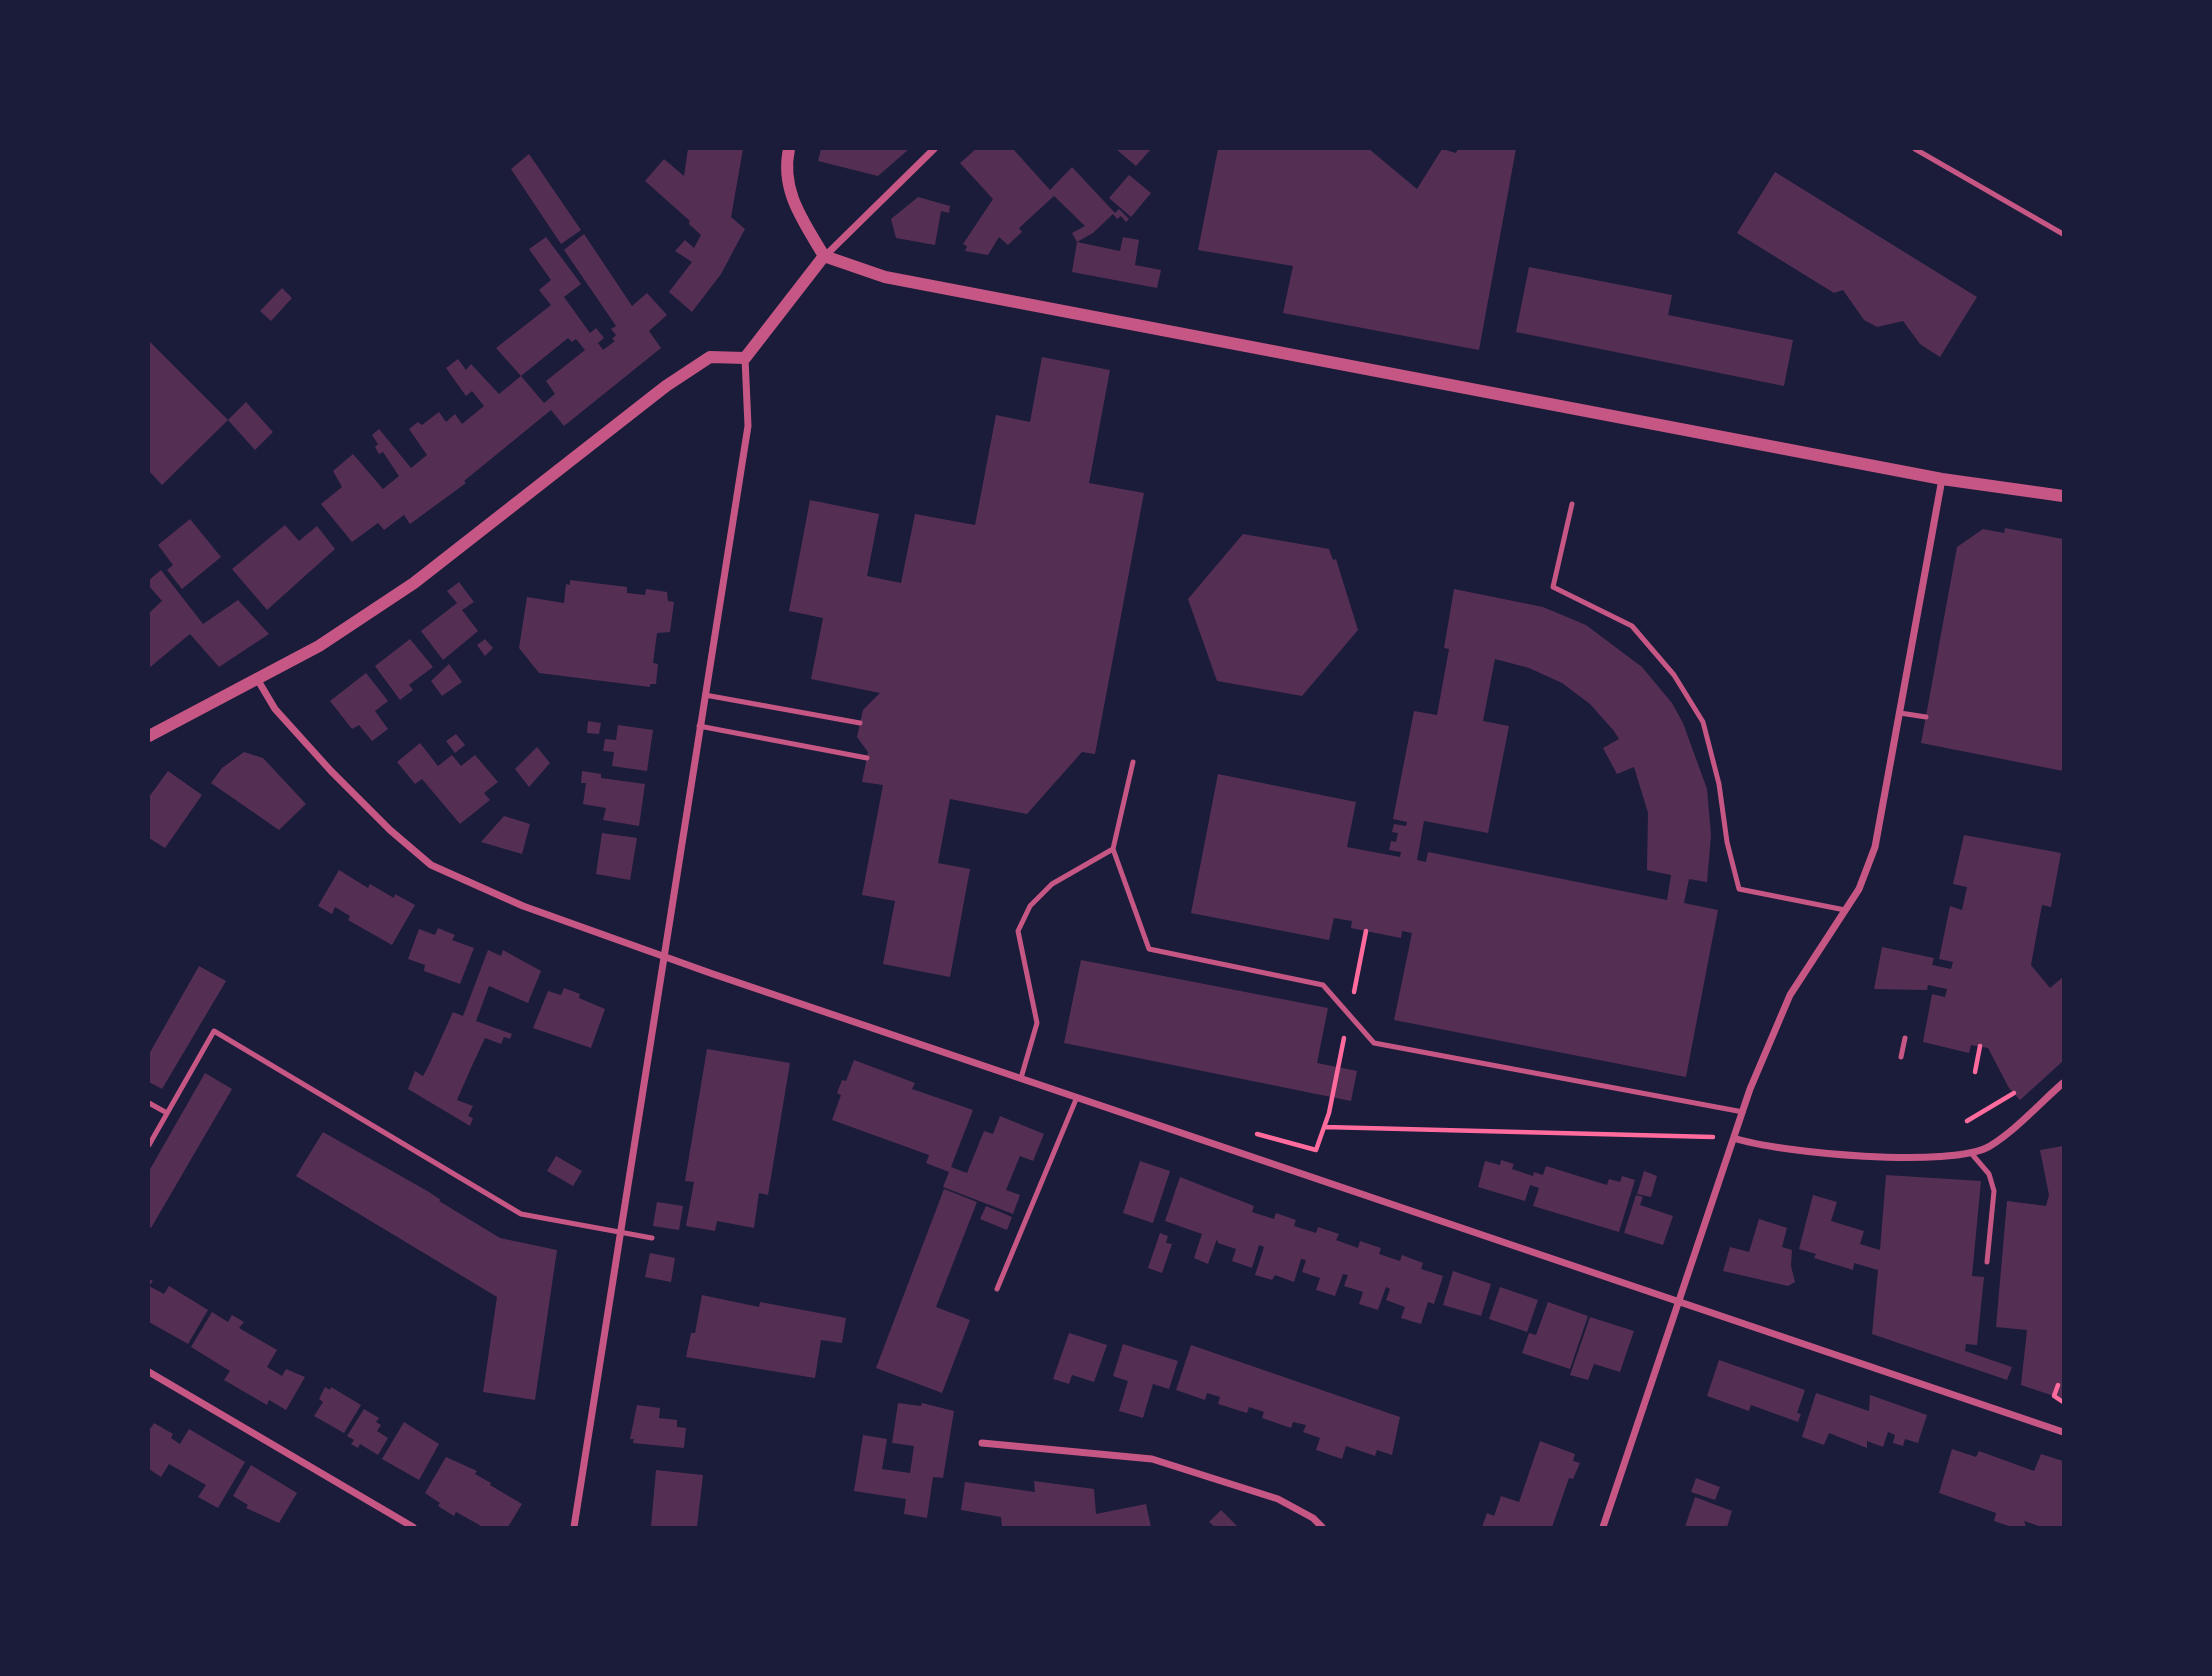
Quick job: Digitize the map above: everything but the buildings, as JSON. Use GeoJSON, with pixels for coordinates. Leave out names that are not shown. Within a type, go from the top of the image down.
{"type":"FeatureCollection","features":[{"type":"Feature","properties":{"kind":"street"},"geometry":{"type":"LineString","coordinates":[[789,149],[788,188],[824,256],[885,277],[1942,480],[2063,496]]}},
{"type":"Feature","properties":{"kind":"street"},"geometry":{"type":"LineString","coordinates":[[573,1527],[748,426],[745,358],[824,256],[934,149]]}},
{"type":"Feature","properties":{"kind":"street"},"geometry":{"type":"LineString","coordinates":[[149,736],[319,646],[414,583],[666,386],[710,358],[745,358]]}},
{"type":"Feature","properties":{"kind":"street"},"geometry":{"type":"LineString","coordinates":[[1603,1527],[1681,1302],[1742,1112],[1790,995],[1859,889],[1875,847],[1942,480]]}},
{"type":"Feature","properties":{"kind":"street"},"geometry":{"type":"LineString","coordinates":[[256,677],[275,709],[331,771],[390,830],[431,865],[523,906],[663,957],[2063,1432]]}},
{"type":"Feature","properties":{"kind":"street"},"geometry":{"type":"LineString","coordinates":[[1734,1138],[1765,1147],[1881,1158],[1971,1153],[1989,1147],[2063,1083]]}},
{"type":"Feature","properties":{"kind":"street"},"geometry":{"type":"LineString","coordinates":[[149,1372],[413,1527]]}},
{"type":"Feature","properties":{"kind":"street"},"geometry":{"type":"LineString","coordinates":[[982,1443],[1152,1459],[1278,1499],[1313,1518],[1322,1527]]}},
{"type":"Feature","properties":{"kind":"lane"},"geometry":{"type":"LineString","coordinates":[[1915,149],[2063,234]]}},
{"type":"Feature","properties":{"kind":"lane"},"geometry":{"type":"LineString","coordinates":[[1572,504],[1553,587],[1632,626],[1674,675],[1703,722],[1719,784],[1727,842],[1739,889],[1845,910]]}},
{"type":"Feature","properties":{"kind":"lane"},"geometry":{"type":"LineString","coordinates":[[704,695],[860,723]]}},
{"type":"Feature","properties":{"kind":"lane"},"geometry":{"type":"LineString","coordinates":[[1900,713],[1926,717]]}},
{"type":"Feature","properties":{"kind":"lane"},"geometry":{"type":"LineString","coordinates":[[699,726],[867,758]]}},
{"type":"Feature","properties":{"kind":"lane"},"geometry":{"type":"LineString","coordinates":[[1133,762],[1113,849],[1149,949],[1323,985],[1374,1043],[1742,1112]]}},
{"type":"Feature","properties":{"kind":"lane"},"geometry":{"type":"LineString","coordinates":[[1021,1078],[1037,1023],[1018,931],[1030,906],[1052,884],[1113,849]]}},
{"type":"Feature","properties":{"kind":"lane"},"geometry":{"type":"LineString","coordinates":[[149,1145],[214,1031],[521,1214],[652,1238]]}},
{"type":"Feature","properties":{"kind":"lane"},"geometry":{"type":"LineString","coordinates":[[1901,1057],[1905,1038]]}},
{"type":"Feature","properties":{"kind":"lane"},"geometry":{"type":"LineString","coordinates":[[997,1289],[1077,1097]]}},
{"type":"Feature","properties":{"kind":"lane"},"geometry":{"type":"LineString","coordinates":[[149,1103],[167,1114]]}},
{"type":"Feature","properties":{"kind":"lane"},"geometry":{"type":"LineString","coordinates":[[1971,1153],[1989,1174],[1994,1191],[1987,1262]]}},
{"type":"Feature","properties":{"kind":"path"},"geometry":{"type":"LineString","coordinates":[[1975,1072],[1980,1046]]}},
{"type":"Feature","properties":{"kind":"path"},"geometry":{"type":"LineString","coordinates":[[1967,1121],[2014,1093]]}},
{"type":"Feature","properties":{"kind":"path"},"geometry":{"type":"LineString","coordinates":[[1224,1147],[1233,1128],[1316,1150],[1329,1114]]}},
{"type":"Feature","properties":{"kind":"path"},"geometry":{"type":"LineString","coordinates":[[1325,1127],[1734,1138]]}},
{"type":"Feature","properties":{"kind":"path"},"geometry":{"type":"LineString","coordinates":[[2058,1385],[2054,1396],[2063,1402]]}}]}
